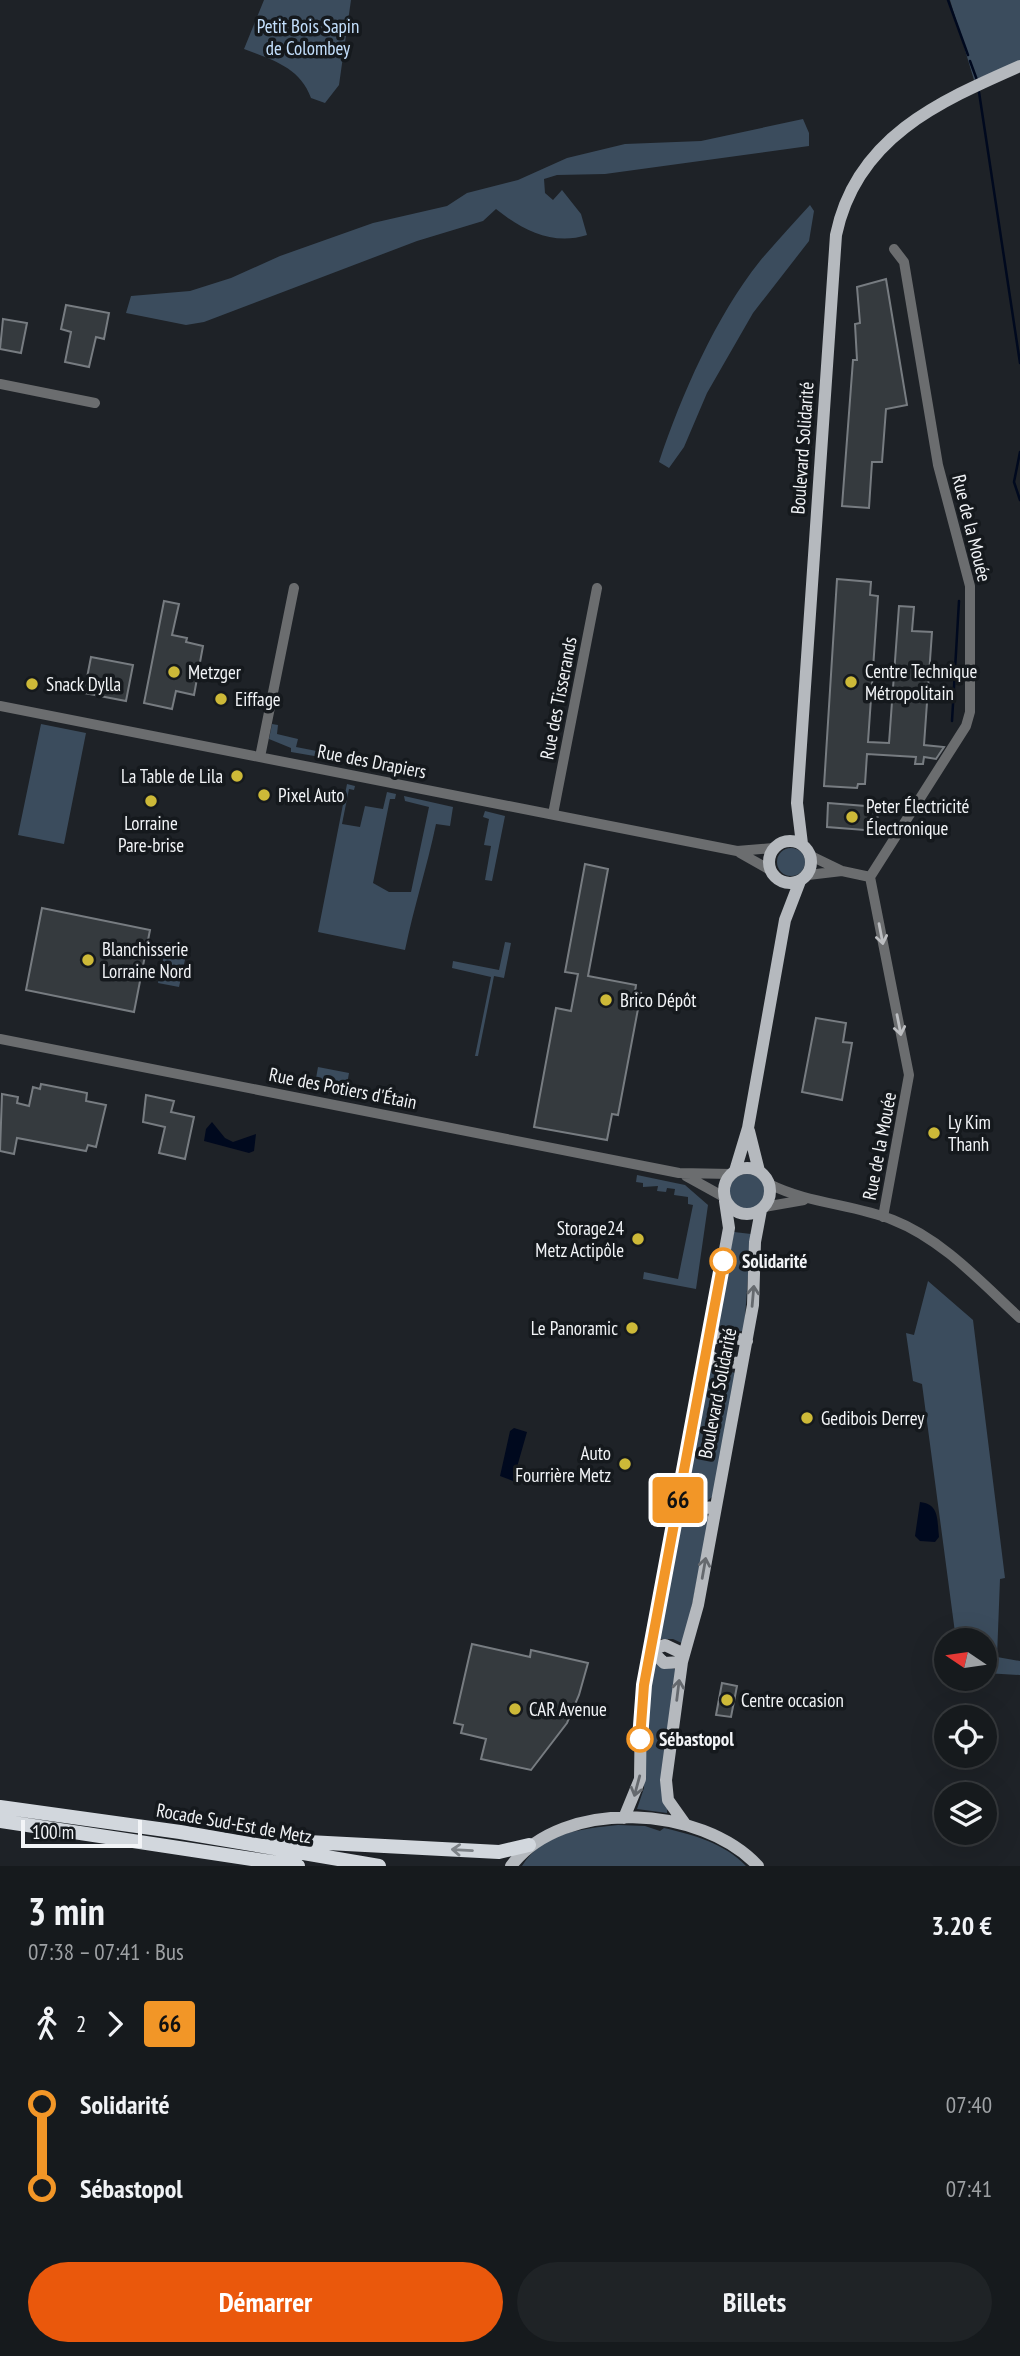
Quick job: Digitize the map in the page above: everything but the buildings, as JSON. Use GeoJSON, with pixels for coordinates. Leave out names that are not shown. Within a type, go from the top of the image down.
{"type":"FeatureCollection","features":[{"type":"Feature","properties":{"kind":"highway","name":"Rocade Sud-Est de Metz"},"geometry":{"type":"LineString","coordinates":[[0,1807],[180,1832],[379,1866]]}},
{"type":"Feature","properties":{"kind":"highway","name":"Rocade Sud-Est de Metz"},"geometry":{"type":"LineString","coordinates":[[0,1821],[298,1866]]}},
{"type":"Feature","properties":{"kind":"highway"},"geometry":{"type":"LineString","coordinates":[[180,1832],[268,1840],[499,1852],[530,1845]]}},
{"type":"Feature","properties":{"kind":"highway"},"geometry":{"type":"LineString","coordinates":[[132,1841],[239,1866]]}},
{"type":"Feature","properties":{"kind":"main road","name":"Boulevard Solidarité"},"geometry":{"type":"LineString","coordinates":[[802,844],[797,803],[836,235],[841,211],[859,174],[911,121],[936,104],[1020,66]]}},
{"type":"Feature","properties":{"kind":"main road","name":"Boulevard Solidarité"},"geometry":{"type":"LineString","coordinates":[[777,845],[797,803]]}},
{"type":"Feature","properties":{"kind":"main road"},"geometry":{"type":"LineString","coordinates":[[748,1128],[759,1171],[769,1185],[769,1199],[762,1209],[741,1214],[725,1199],[725,1185],[733,1173],[748,1128],[785,920],[811,856],[802,844],[788,840],[777,845],[769,862],[785,920]]}},
{"type":"Feature","properties":{"kind":"main road"},"geometry":{"type":"LineString","coordinates":[[774,874],[789,883],[804,878]]}},
{"type":"Feature","properties":{"kind":"main road"},"geometry":{"type":"LineString","coordinates":[[733,1173],[749,1168],[759,1171]]}},
{"type":"Feature","properties":{"kind":"main road","name":"Boulevard Solidarité"},"geometry":{"type":"LineString","coordinates":[[624,1818],[640,1779],[641,1703],[729,1228],[725,1199]]}},
{"type":"Feature","properties":{"kind":"main road","name":"Boulevard Solidarité"},"geometry":{"type":"LineString","coordinates":[[685,1824],[668,1800],[665,1790],[683,1658],[698,1605],[747,1341],[753,1305],[756,1231],[762,1209]]}},
{"type":"Feature","properties":{"kind":"main road"},"geometry":{"type":"LineString","coordinates":[[742,1363],[730,1365],[718,1362],[706,1346],[724,1335],[747,1341]]}},
{"type":"Feature","properties":{"kind":"main road"},"geometry":{"type":"LineString","coordinates":[[678,1502],[693,1509],[715,1507]]}},
{"type":"Feature","properties":{"kind":"main road"},"geometry":{"type":"LineString","coordinates":[[651,1650],[666,1645],[683,1658]]}},
{"type":"Feature","properties":{"kind":"main road"},"geometry":{"type":"LineString","coordinates":[[511,1866],[530,1845],[566,1826],[624,1818],[685,1824],[736,1846],[758,1866]]}},
{"type":"Feature","properties":{"kind":"street","name":"Rue de la Mouée"},"geometry":{"type":"LineString","coordinates":[[883,1217],[910,1083],[870,877],[966,726],[970,712],[970,586],[938,465],[904,262],[894,249]]}},
{"type":"Feature","properties":{"kind":"street"},"geometry":{"type":"LineString","coordinates":[[0,384],[95,403]]}},
{"type":"Feature","properties":{"kind":"street"},"geometry":{"type":"LineString","coordinates":[[260,757],[294,588]]}},
{"type":"Feature","properties":{"kind":"street","name":"Rue des Tisserands"},"geometry":{"type":"LineString","coordinates":[[552,814],[597,588]]}},
{"type":"Feature","properties":{"kind":"street","name":"Rue des Drapiers"},"geometry":{"type":"LineString","coordinates":[[0,706],[737,851],[777,845]]}},
{"type":"Feature","properties":{"kind":"street","name":"Rue des Drapiers"},"geometry":{"type":"LineString","coordinates":[[737,851],[774,874]]}},
{"type":"Feature","properties":{"kind":"street"},"geometry":{"type":"LineString","coordinates":[[811,856],[842,871],[870,877]]}},
{"type":"Feature","properties":{"kind":"street"},"geometry":{"type":"LineString","coordinates":[[804,878],[842,871]]}},
{"type":"Feature","properties":{"kind":"street","name":"Rue des Potiers d'Étain"},"geometry":{"type":"LineString","coordinates":[[0,1039],[679,1173],[733,1173]]}},
{"type":"Feature","properties":{"kind":"street","name":"Rue des Potiers d'Étain"},"geometry":{"type":"LineString","coordinates":[[679,1173],[725,1199]]}},
{"type":"Feature","properties":{"kind":"street"},"geometry":{"type":"LineString","coordinates":[[769,1185],[808,1200],[883,1217],[939,1247],[1020,1318]]}},
{"type":"Feature","properties":{"kind":"street"},"geometry":{"type":"LineString","coordinates":[[762,1209],[808,1200]]}},
{"type":"Feature","properties":{"kind":"green space","name":"Petit Bois Sapin de Colombey"},"geometry":{"type":"Polygon","coordinates":[[[264,0],[351,0],[339,85],[325,103],[311,98],[300,79],[284,66],[244,49],[264,0]]]}},
{"type":"Feature","properties":{"kind":"green space"},"geometry":{"type":"Polygon","coordinates":[[[950,0],[1020,0],[1020,62],[974,80],[950,0]]]}},
{"type":"Feature","properties":{"kind":"green space"},"geometry":{"type":"Polygon","coordinates":[[[803,119],[809,133],[809,146],[605,174],[557,175],[544,179],[545,193],[553,200],[562,190],[581,214],[587,235],[562,239],[539,234],[496,209],[483,221],[417,241],[204,322],[186,325],[126,313],[131,296],[190,291],[373,223],[447,206],[467,193],[518,180],[567,158],[625,144],[701,141],[803,119]]]}},
{"type":"Feature","properties":{"kind":"green space"},"geometry":{"type":"Polygon","coordinates":[[[810,205],[814,211],[809,241],[753,313],[707,393],[684,447],[669,468],[659,462],[701,357],[744,283],[810,205]]]}},
{"type":"Feature","properties":{"kind":"green space"},"geometry":{"type":"Polygon","coordinates":[[[41,724],[86,733],[64,844],[18,835],[41,724]]]}},
{"type":"Feature","properties":{"kind":"green space"},"geometry":{"type":"Polygon","coordinates":[[[272,724],[278,725],[277,734],[298,739],[296,747],[327,753],[326,758],[291,752],[291,748],[269,739],[272,724]]]}},
{"type":"Feature","properties":{"kind":"green space"},"geometry":{"type":"Polygon","coordinates":[[[347,784],[355,786],[354,790],[349,789],[342,824],[360,827],[365,806],[383,809],[387,792],[396,794],[395,799],[390,799],[373,883],[389,892],[411,892],[429,807],[405,801],[404,796],[453,807],[450,826],[436,824],[405,950],[318,932],[347,784]]]}},
{"type":"Feature","properties":{"kind":"green space"},"geometry":{"type":"Polygon","coordinates":[[[485,811],[505,816],[492,881],[485,880],[491,846],[484,845],[489,819],[483,817],[485,811]]]}},
{"type":"Feature","properties":{"kind":"green space"},"geometry":{"type":"Polygon","coordinates":[[[791,848],[801,852],[805,862],[801,872],[791,876],[781,872],[777,862],[781,852],[791,848]]]}},
{"type":"Feature","properties":{"kind":"green space"},"geometry":{"type":"Polygon","coordinates":[[[167,942],[188,946],[179,987],[158,983],[167,942]]]}},
{"type":"Feature","properties":{"kind":"green space"},"geometry":{"type":"Polygon","coordinates":[[[505,942],[511,943],[504,978],[494,976],[478,1056],[475,1056],[491,977],[452,968],[453,961],[499,970],[505,942]]]}},
{"type":"Feature","properties":{"kind":"green space"},"geometry":{"type":"Polygon","coordinates":[[[318,1067],[349,1073],[346,1090],[351,1097],[307,1089],[308,1083],[315,1084],[318,1067]]]}},
{"type":"Feature","properties":{"kind":"green space"},"geometry":{"type":"Polygon","coordinates":[[[747,1174],[760,1179],[765,1192],[760,1205],[747,1210],[734,1205],[729,1192],[734,1179],[747,1174]]]}},
{"type":"Feature","properties":{"kind":"green space"},"geometry":{"type":"Polygon","coordinates":[[[637,1175],[685,1185],[708,1205],[696,1289],[643,1279],[644,1272],[678,1279],[693,1205],[688,1204],[688,1197],[674,1195],[675,1189],[667,1188],[666,1192],[657,1191],[658,1186],[643,1187],[643,1183],[636,1182],[637,1175]]]}},
{"type":"Feature","properties":{"kind":"green space"},"geometry":{"type":"Polygon","coordinates":[[[734,1232],[751,1234],[744,1331],[714,1333],[734,1232]]]}},
{"type":"Feature","properties":{"kind":"green space"},"geometry":{"type":"Polygon","coordinates":[[[928,1281],[973,1320],[1005,1578],[1000,1579],[998,1631],[998,1628],[954,1628],[922,1384],[913,1381],[906,1333],[914,1335],[928,1281]]]}},
{"type":"Feature","properties":{"kind":"green space"},"geometry":{"type":"Polygon","coordinates":[[[710,1362],[721,1370],[736,1373],[713,1496],[703,1505],[687,1499],[685,1489],[710,1362]]]}},
{"type":"Feature","properties":{"kind":"green space"},"geometry":{"type":"Polygon","coordinates":[[[703,1514],[710,1517],[684,1644],[673,1639],[657,1639],[680,1515],[703,1514]]]}},
{"type":"Feature","properties":{"kind":"green space"},"geometry":{"type":"Polygon","coordinates":[[[998,1657],[1020,1661],[1020,1675],[998,1674],[998,1657]]]}},
{"type":"Feature","properties":{"kind":"green space"},"geometry":{"type":"Polygon","coordinates":[[[654,1662],[678,1670],[667,1813],[637,1809],[644,1788],[646,1705],[654,1662]]]}},
{"type":"Feature","properties":{"kind":"green space"},"geometry":{"type":"Polygon","coordinates":[[[645,1826],[660,1831],[664,1828],[697,1837],[728,1851],[746,1866],[522,1866],[541,1846],[552,1839],[591,1828],[645,1826]]]}},
{"type":"Feature","properties":{"kind":"shaded area"},"geometry":{"type":"Polygon","coordinates":[[[212,1122],[225,1138],[233,1142],[256,1134],[254,1151],[249,1153],[204,1141],[206,1129],[212,1122]]]}},
{"type":"Feature","properties":{"kind":"shaded area"},"geometry":{"type":"Polygon","coordinates":[[[514,1428],[527,1432],[513,1481],[500,1476],[510,1431],[514,1428]]]}},
{"type":"Feature","properties":{"kind":"shaded area"},"geometry":{"type":"Polygon","coordinates":[[[920,1502],[931,1506],[936,1514],[939,1537],[935,1542],[920,1541],[915,1536],[920,1502]]]}},
{"type":"Feature","properties":{"kind":"waterway"},"geometry":{"type":"LineString","coordinates":[[948,0],[968,55]]}},
{"type":"Feature","properties":{"kind":"waterway"},"geometry":{"type":"LineString","coordinates":[[970,61],[977,80]]}},
{"type":"Feature","properties":{"kind":"waterway"},"geometry":{"type":"LineString","coordinates":[[979,92],[1020,363]]}},
{"type":"Feature","properties":{"kind":"waterway"},"geometry":{"type":"LineString","coordinates":[[1020,452],[1014,482],[1020,500]]}},
{"type":"Feature","properties":{"kind":"waterway"},"geometry":{"type":"LineString","coordinates":[[952,721],[959,601]]}},
{"type":"Feature","properties":{"kind":"bus line","name":"66"},"geometry":{"type":"LineString","coordinates":[[640,1739],[644,1685],[723,1261]]}},
{"type":"Feature","properties":{"kind":"place","name":"Metzger"},"geometry":{"type":"Point","coordinates":[174,672]}},
{"type":"Feature","properties":{"kind":"place","name":"Centre Technique Métropolitain"},"geometry":{"type":"Point","coordinates":[851,682]}},
{"type":"Feature","properties":{"kind":"place","name":"Snack Dylla"},"geometry":{"type":"Point","coordinates":[32,684]}},
{"type":"Feature","properties":{"kind":"place","name":"Eiffage"},"geometry":{"type":"Point","coordinates":[221,699]}},
{"type":"Feature","properties":{"kind":"place","name":"La Table de Lila"},"geometry":{"type":"Point","coordinates":[237,776]}},
{"type":"Feature","properties":{"kind":"place","name":"Pixel Auto"},"geometry":{"type":"Point","coordinates":[264,795]}},
{"type":"Feature","properties":{"kind":"place","name":"Lorraine Pare-brise"},"geometry":{"type":"Point","coordinates":[151,801]}},
{"type":"Feature","properties":{"kind":"place","name":"Peter Électricité Électronique"},"geometry":{"type":"Point","coordinates":[852,817]}},
{"type":"Feature","properties":{"kind":"place","name":"Blanchisserie Lorraine Nord"},"geometry":{"type":"Point","coordinates":[88,960]}},
{"type":"Feature","properties":{"kind":"place","name":"Brico Dépôt"},"geometry":{"type":"Point","coordinates":[606,1000]}},
{"type":"Feature","properties":{"kind":"place","name":"Ly Kim Thanh"},"geometry":{"type":"Point","coordinates":[934,1133]}},
{"type":"Feature","properties":{"kind":"place","name":"Storage24 Metz Actipôle"},"geometry":{"type":"Point","coordinates":[638,1239]}},
{"type":"Feature","properties":{"kind":"place","name":"Solidarité"},"geometry":{"type":"Point","coordinates":[723,1261]}},
{"type":"Feature","properties":{"kind":"place","name":"Le Panoramic"},"geometry":{"type":"Point","coordinates":[632,1328]}},
{"type":"Feature","properties":{"kind":"place","name":"Gedibois Derrey"},"geometry":{"type":"Point","coordinates":[807,1418]}},
{"type":"Feature","properties":{"kind":"place","name":"Auto Fourrière Metz"},"geometry":{"type":"Point","coordinates":[625,1464]}},
{"type":"Feature","properties":{"kind":"place","name":"Centre occasion"},"geometry":{"type":"Point","coordinates":[727,1700]}},
{"type":"Feature","properties":{"kind":"place","name":"CAR Avenue"},"geometry":{"type":"Point","coordinates":[515,1709]}},
{"type":"Feature","properties":{"kind":"place","name":"Sébastopol"},"geometry":{"type":"Point","coordinates":[640,1739]}}]}
